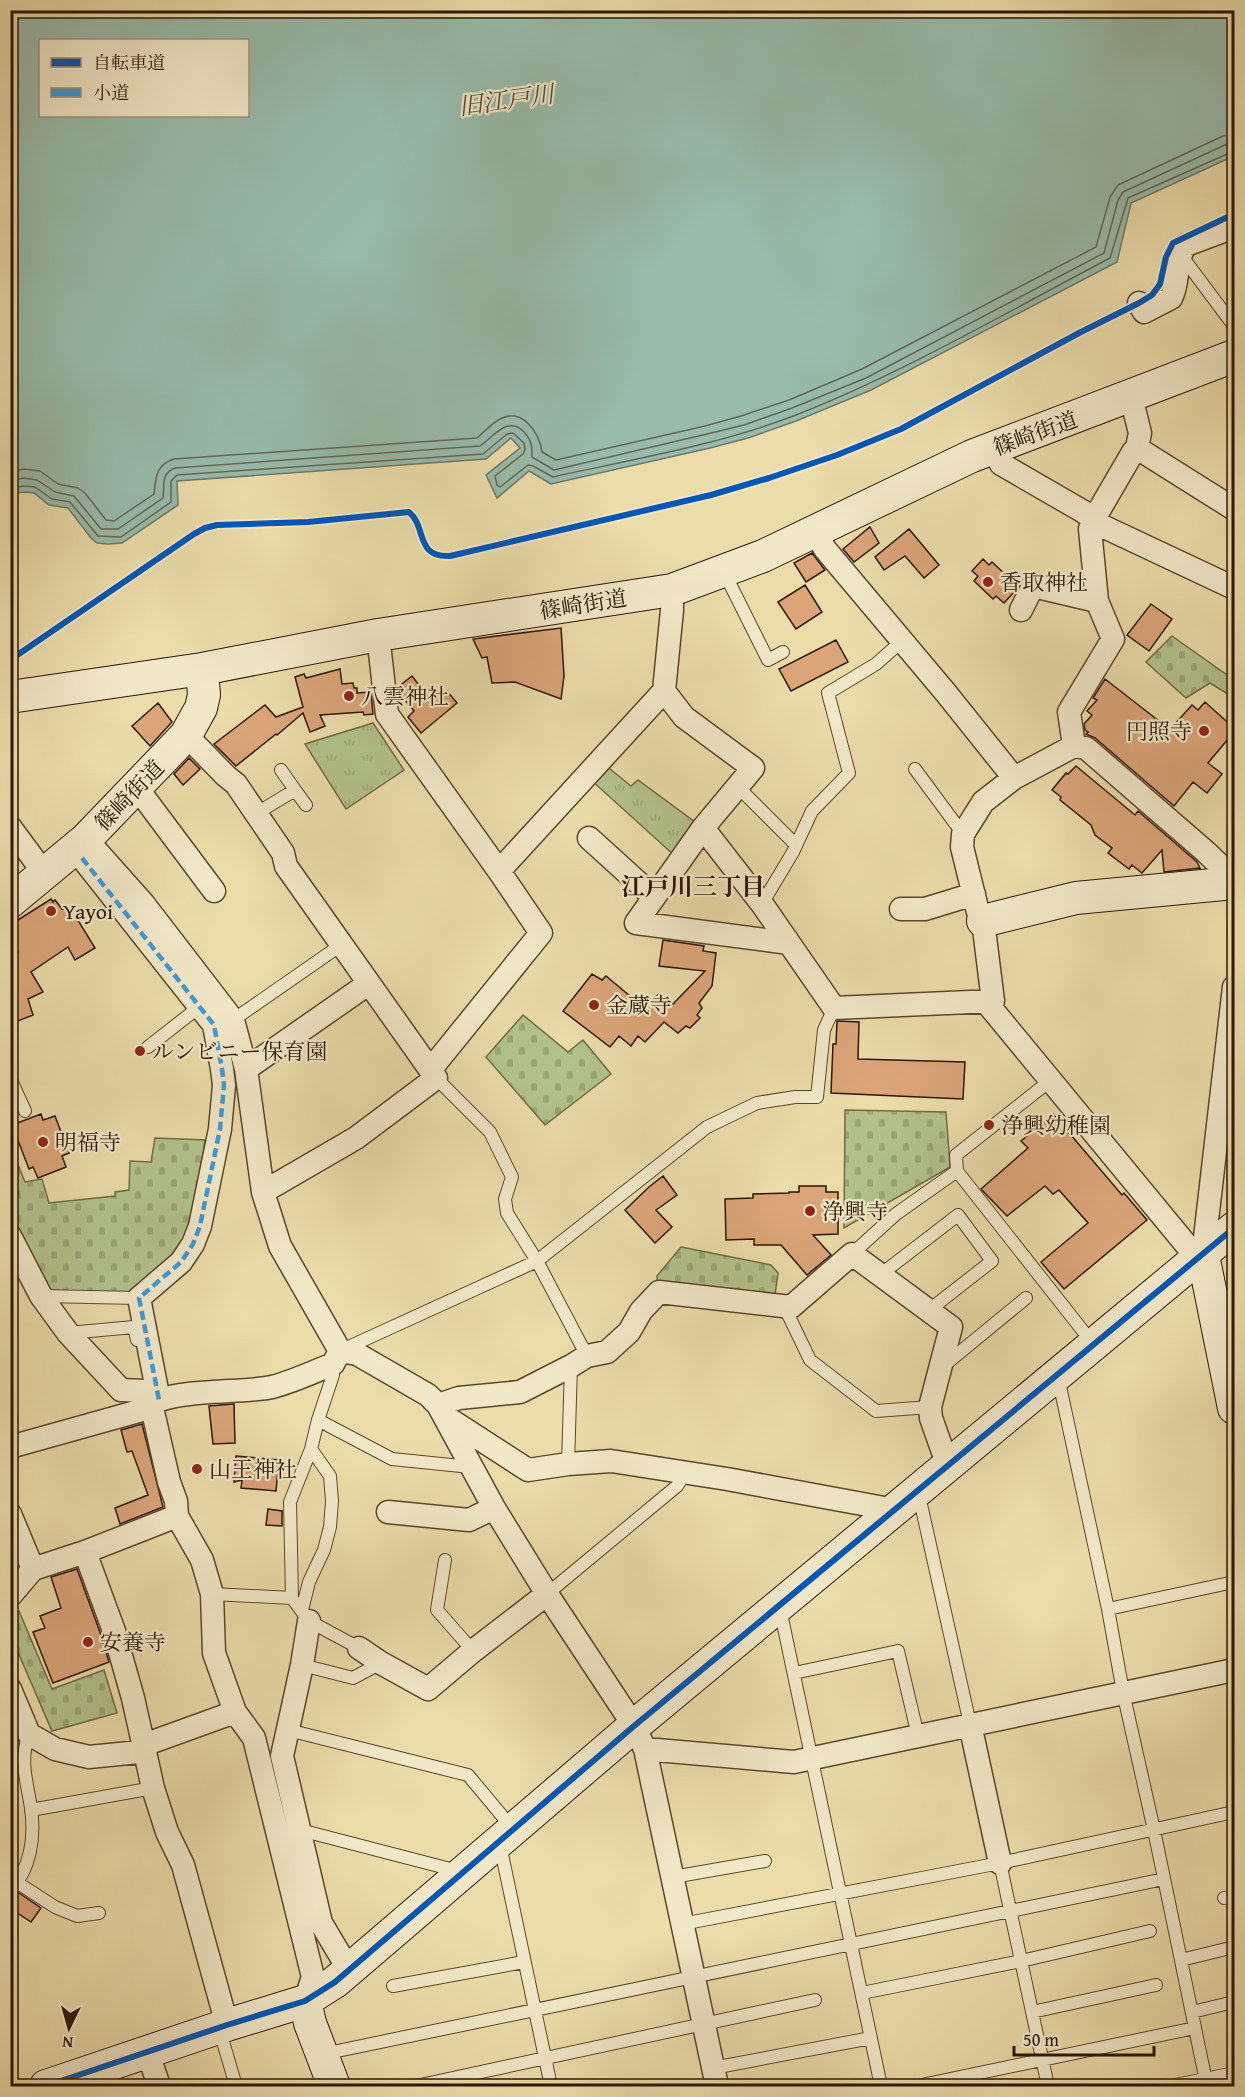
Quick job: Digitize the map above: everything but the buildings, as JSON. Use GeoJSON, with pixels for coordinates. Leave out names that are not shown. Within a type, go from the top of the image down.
{"type":"FeatureCollection","features":[{"type":"Feature","properties":{"kind":"street"},"geometry":{"type":"LineString","coordinates":[[1139,303],[1144,312],[1171,298],[1177,283],[1180,254],[1186,245],[1234,227]]}},
{"type":"Feature","properties":{"kind":"street","name":"篠崎街道"},"geometry":{"type":"LineString","coordinates":[[10,902],[44,873],[84,848],[186,735],[201,708],[204,695],[202,669],[378,635],[672,590],[763,556],[963,460],[1234,356]]}},
{"type":"Feature","properties":{"kind":"street"},"geometry":{"type":"LineString","coordinates":[[1074,746],[1069,712],[1113,639],[1097,601],[1090,530],[1094,519],[1137,448],[1140,433],[1131,397]]}},
{"type":"Feature","properties":{"kind":"street"},"geometry":{"type":"LineString","coordinates":[[993,448],[1001,464],[1094,519],[1098,524],[1234,588]]}},
{"type":"Feature","properties":{"kind":"street"},"geometry":{"type":"LineString","coordinates":[[1137,448],[1234,509]]}},
{"type":"Feature","properties":{"kind":"street"},"geometry":{"type":"LineString","coordinates":[[815,532],[825,549],[1014,778]]}},
{"type":"Feature","properties":{"kind":"street"},"geometry":{"type":"LineString","coordinates":[[1021,610],[1034,586],[1097,601]]}},
{"type":"Feature","properties":{"kind":"street"},"geometry":{"type":"LineString","coordinates":[[499,871],[664,691],[672,590]]}},
{"type":"Feature","properties":{"kind":"street"},"geometry":{"type":"LineString","coordinates":[[263,1192],[356,1138],[434,1074],[541,933],[387,714],[378,635]]}},
{"type":"Feature","properties":{"kind":"street"},"geometry":{"type":"LineString","coordinates":[[10,697],[202,669]]}},
{"type":"Feature","properties":{"kind":"street"},"geometry":{"type":"LineString","coordinates":[[664,691],[684,717],[753,768],[703,828],[636,923],[789,943]]}},
{"type":"Feature","properties":{"kind":"street"},"geometry":{"type":"LineString","coordinates":[[186,735],[226,776],[237,784],[283,853],[286,866],[434,1074]]}},
{"type":"Feature","properties":{"kind":"street"},"geometry":{"type":"LineString","coordinates":[[703,828],[762,904],[834,1008],[993,1001],[978,908],[962,846],[963,834],[983,802],[1014,778],[1074,746],[1086,748],[1206,852],[1234,881]]}},
{"type":"Feature","properties":{"kind":"street"},"geometry":{"type":"LineString","coordinates":[[137,788],[214,891]]}},
{"type":"Feature","properties":{"kind":"street"},"geometry":{"type":"LineString","coordinates":[[10,827],[44,873]]}},
{"type":"Feature","properties":{"kind":"street"},"geometry":{"type":"LineString","coordinates":[[589,838],[654,897]]}},
{"type":"Feature","properties":{"kind":"street"},"geometry":{"type":"LineString","coordinates":[[84,848],[143,903],[207,1001],[214,1025],[224,1085],[220,1130],[200,1226],[193,1244],[181,1262],[139,1298],[152,1398],[169,1482],[176,1501],[177,1516],[202,1560],[212,1594],[214,1653],[235,1712],[254,1738],[313,1977],[305,2001],[310,2022],[334,2086]]}},
{"type":"Feature","properties":{"kind":"street"},"geometry":{"type":"LineString","coordinates":[[901,909],[978,908],[1234,881]]}},
{"type":"Feature","properties":{"kind":"street"},"geometry":{"type":"LineString","coordinates":[[246,1069],[368,984]]}},
{"type":"Feature","properties":{"kind":"street"},"geometry":{"type":"LineString","coordinates":[[1234,987],[1201,1257],[1231,1372],[1234,1408]]}},
{"type":"Feature","properties":{"kind":"street"},"geometry":{"type":"LineString","coordinates":[[207,1001],[233,1020],[246,1069],[263,1192],[280,1246],[336,1358]]}},
{"type":"Feature","properties":{"kind":"street"},"geometry":{"type":"LineString","coordinates":[[986,1002],[1201,1257]]}},
{"type":"Feature","properties":{"kind":"street"},"geometry":{"type":"LineString","coordinates":[[46,2086],[223,2026],[305,2001],[335,1982],[506,1835],[640,1737],[779,1605],[1234,1228]]}},
{"type":"Feature","properties":{"kind":"street"},"geometry":{"type":"LineString","coordinates":[[10,1236],[42,1296],[68,1333],[121,1390],[152,1398],[271,1387],[336,1358],[357,1354],[428,1395],[441,1411],[494,1508],[547,1594],[640,1737],[673,1877],[715,2077]]}},
{"type":"Feature","properties":{"kind":"street"},"geometry":{"type":"LineString","coordinates":[[441,1411],[459,1398],[520,1392],[579,1361],[607,1352],[629,1332],[641,1311],[659,1292],[791,1307],[852,1254],[951,1327],[930,1407],[931,1418],[948,1467]]}},
{"type":"Feature","properties":{"kind":"street"},"geometry":{"type":"LineString","coordinates":[[10,1447],[146,1409],[152,1398]]}},
{"type":"Feature","properties":{"kind":"street"},"geometry":{"type":"LineString","coordinates":[[441,1411],[528,1470],[610,1461],[738,1481],[906,1500]]}},
{"type":"Feature","properties":{"kind":"street"},"geometry":{"type":"LineString","coordinates":[[388,1512],[469,1520],[494,1508]]}},
{"type":"Feature","properties":{"kind":"street"},"geometry":{"type":"LineString","coordinates":[[10,1514],[33,1569]]}},
{"type":"Feature","properties":{"kind":"street"},"geometry":{"type":"LineString","coordinates":[[10,1596],[33,1569],[85,1552],[177,1516]]}},
{"type":"Feature","properties":{"kind":"street"},"geometry":{"type":"LineString","coordinates":[[85,1552],[114,1631],[145,1747],[153,1788],[167,1832],[183,1865],[223,2026]]}},
{"type":"Feature","properties":{"kind":"street"},"geometry":{"type":"LineString","coordinates":[[359,1648],[428,1689],[547,1594]]}},
{"type":"Feature","properties":{"kind":"street"},"geometry":{"type":"LineString","coordinates":[[305,1616],[302,1665],[282,1756],[321,1923],[349,1970]]}},
{"type":"Feature","properties":{"kind":"street"},"geometry":{"type":"LineString","coordinates":[[640,1737],[794,1762],[1234,1670]]}},
{"type":"Feature","properties":{"kind":"street"},"geometry":{"type":"LineString","coordinates":[[10,1689],[29,1734],[55,1749],[89,1757],[139,1752],[152,1742],[235,1712]]}},
{"type":"Feature","properties":{"kind":"street"},"geometry":{"type":"LineString","coordinates":[[970,1724],[1000,1863]]}},
{"type":"Feature","properties":{"kind":"street"},"geometry":{"type":"LineString","coordinates":[[148,2053],[159,2086]]}},
{"type":"Feature","properties":{"kind":"lane"},"geometry":{"type":"LineString","coordinates":[[1180,254],[1234,326]]}},
{"type":"Feature","properties":{"kind":"lane"},"geometry":{"type":"LineString","coordinates":[[724,570],[768,660],[783,652]]}},
{"type":"Feature","properties":{"kind":"lane"},"geometry":{"type":"LineString","coordinates":[[762,904],[796,845],[812,811],[849,773],[828,693],[876,664],[902,641]]}},
{"type":"Feature","properties":{"kind":"lane"},"geometry":{"type":"LineString","coordinates":[[915,769],[963,834]]}},
{"type":"Feature","properties":{"kind":"lane"},"geometry":{"type":"LineString","coordinates":[[281,770],[306,805]]}},
{"type":"Feature","properties":{"kind":"lane"},"geometry":{"type":"LineString","coordinates":[[737,786],[796,845]]}},
{"type":"Feature","properties":{"kind":"lane"},"geometry":{"type":"LineString","coordinates":[[257,813],[294,790]]}},
{"type":"Feature","properties":{"kind":"lane"},"geometry":{"type":"LineString","coordinates":[[233,1020],[341,945]]}},
{"type":"Feature","properties":{"kind":"lane"},"geometry":{"type":"LineString","coordinates":[[147,1047],[207,1001]]}},
{"type":"Feature","properties":{"kind":"lane"},"geometry":{"type":"LineString","coordinates":[[359,1648],[305,1616],[292,1598],[290,1502],[311,1449],[336,1358],[537,1261],[707,1126],[757,1102],[795,1097],[817,1097],[824,1030],[834,1008]]}},
{"type":"Feature","properties":{"kind":"lane"},"geometry":{"type":"LineString","coordinates":[[434,1074],[490,1132],[512,1177],[505,1199],[507,1213],[537,1261],[579,1361],[568,1464]]}},
{"type":"Feature","properties":{"kind":"lane"},"geometry":{"type":"LineString","coordinates":[[10,1078],[25,1111]]}},
{"type":"Feature","properties":{"kind":"lane"},"geometry":{"type":"LineString","coordinates":[[1051,1080],[956,1155],[957,1171],[1083,1331]]}},
{"type":"Feature","properties":{"kind":"lane"},"geometry":{"type":"LineString","coordinates":[[852,1254],[896,1214],[957,1171]]}},
{"type":"Feature","properties":{"kind":"lane"},"geometry":{"type":"LineString","coordinates":[[880,1275],[958,1215],[992,1261],[928,1311]]}},
{"type":"Feature","properties":{"kind":"lane"},"geometry":{"type":"LineString","coordinates":[[42,1296],[139,1298]]}},
{"type":"Feature","properties":{"kind":"lane"},"geometry":{"type":"LineString","coordinates":[[939,1370],[1026,1298]]}},
{"type":"Feature","properties":{"kind":"lane"},"geometry":{"type":"LineString","coordinates":[[785,1308],[810,1360],[876,1411],[930,1407]]}},
{"type":"Feature","properties":{"kind":"lane"},"geometry":{"type":"LineString","coordinates":[[68,1333],[134,1327],[152,1398]]}},
{"type":"Feature","properties":{"kind":"lane"},"geometry":{"type":"LineString","coordinates":[[1057,1375],[1206,2083]]}},
{"type":"Feature","properties":{"kind":"lane"},"geometry":{"type":"LineString","coordinates":[[318,1420],[393,1459],[471,1467]]}},
{"type":"Feature","properties":{"kind":"lane"},"geometry":{"type":"LineString","coordinates":[[305,1616],[309,1582],[324,1550],[330,1527],[332,1501],[330,1476],[311,1449]]}},
{"type":"Feature","properties":{"kind":"lane"},"geometry":{"type":"LineString","coordinates":[[547,1594],[677,1486],[685,1473]]}},
{"type":"Feature","properties":{"kind":"lane"},"geometry":{"type":"LineString","coordinates":[[906,1500],[970,1724]]}},
{"type":"Feature","properties":{"kind":"lane"},"geometry":{"type":"LineString","coordinates":[[445,1560],[437,1610],[473,1651]]}},
{"type":"Feature","properties":{"kind":"lane"},"geometry":{"type":"LineString","coordinates":[[1108,1609],[1234,1582]]}},
{"type":"Feature","properties":{"kind":"lane"},"geometry":{"type":"LineString","coordinates":[[212,1594],[292,1598]]}},
{"type":"Feature","properties":{"kind":"lane"},"geometry":{"type":"LineString","coordinates":[[779,1605],[881,2086]]}},
{"type":"Feature","properties":{"kind":"lane"},"geometry":{"type":"LineString","coordinates":[[794,1673],[898,1651],[918,1736]]}},
{"type":"Feature","properties":{"kind":"lane"},"geometry":{"type":"LineString","coordinates":[[302,1665],[353,1678],[381,1663]]}},
{"type":"Feature","properties":{"kind":"lane"},"geometry":{"type":"LineString","coordinates":[[288,1730],[468,1775],[506,1835],[524,1962],[551,2086]]}},
{"type":"Feature","properties":{"kind":"lane"},"geometry":{"type":"LineString","coordinates":[[29,1734],[24,1748],[24,1760],[31,1810],[31,1855],[14,1887],[77,1916],[99,1913]]}},
{"type":"Feature","properties":{"kind":"lane"},"geometry":{"type":"LineString","coordinates":[[31,1810],[153,1788]]}},
{"type":"Feature","properties":{"kind":"lane"},"geometry":{"type":"LineString","coordinates":[[682,1924],[1000,1863],[1234,1812]]}},
{"type":"Feature","properties":{"kind":"lane"},"geometry":{"type":"LineString","coordinates":[[300,1830],[462,1872]]}},
{"type":"Feature","properties":{"kind":"lane"},"geometry":{"type":"LineString","coordinates":[[673,1877],[765,1861]]}},
{"type":"Feature","properties":{"kind":"lane"},"geometry":{"type":"LineString","coordinates":[[1000,1863],[1048,2086]]}},
{"type":"Feature","properties":{"kind":"lane"},"geometry":{"type":"LineString","coordinates":[[323,2054],[1164,1879]]}},
{"type":"Feature","properties":{"kind":"lane"},"geometry":{"type":"LineString","coordinates":[[862,1994],[1150,1931]]}},
{"type":"Feature","properties":{"kind":"lane"},"geometry":{"type":"LineString","coordinates":[[1181,1960],[1234,1947]]}},
{"type":"Feature","properties":{"kind":"lane"},"geometry":{"type":"LineString","coordinates":[[393,1986],[524,1962]]}},
{"type":"Feature","properties":{"kind":"lane"},"geometry":{"type":"LineString","coordinates":[[1032,2012],[1156,1984]]}},
{"type":"Feature","properties":{"kind":"lane"},"geometry":{"type":"LineString","coordinates":[[416,2086],[815,2000]]}},
{"type":"Feature","properties":{"kind":"lane"},"geometry":{"type":"LineString","coordinates":[[1192,2012],[1234,2002]]}},
{"type":"Feature","properties":{"kind":"lane"},"geometry":{"type":"LineString","coordinates":[[223,2026],[236,2086]]}},
{"type":"Feature","properties":{"kind":"lane"},"geometry":{"type":"LineString","coordinates":[[917,2086],[1195,2028]]}},
{"type":"Feature","properties":{"kind":"lane"},"geometry":{"type":"LineString","coordinates":[[715,2077],[871,2038]]}},
{"type":"Feature","properties":{"kind":"lane"},"geometry":{"type":"LineString","coordinates":[[1171,2086],[1206,2083],[1234,2073]]}},
{"type":"Feature","properties":{"kind":"green space"},"geometry":{"type":"Polygon","coordinates":[[[1172,636],[1234,680],[1234,698],[1210,683],[1186,698],[1146,662],[1172,636]]]}},
{"type":"Feature","properties":{"kind":"green space"},"geometry":{"type":"Polygon","coordinates":[[[373,723],[404,770],[346,809],[305,744],[373,723]]]}},
{"type":"Feature","properties":{"kind":"green space"},"geometry":{"type":"Polygon","coordinates":[[[604,764],[631,786],[638,780],[699,825],[676,857],[590,779],[604,764]]]}},
{"type":"Feature","properties":{"kind":"green space"},"geometry":{"type":"Polygon","coordinates":[[[523,1015],[568,1052],[583,1040],[611,1074],[545,1125],[486,1057],[523,1015]]]}},
{"type":"Feature","properties":{"kind":"green space"},"geometry":{"type":"Polygon","coordinates":[[[845,1110],[946,1112],[950,1167],[844,1228],[845,1110]]]}},
{"type":"Feature","properties":{"kind":"green space"},"geometry":{"type":"Polygon","coordinates":[[[155,1138],[205,1140],[193,1214],[174,1259],[127,1294],[61,1299],[41,1285],[11,1217],[10,1145],[25,1182],[42,1179],[49,1203],[115,1196],[115,1192],[129,1190],[130,1161],[151,1162],[155,1138]]]}},
{"type":"Feature","properties":{"kind":"green space"},"geometry":{"type":"Polygon","coordinates":[[[681,1247],[771,1265],[778,1273],[775,1295],[657,1283],[657,1276],[681,1247]]]}},
{"type":"Feature","properties":{"kind":"green space"},"geometry":{"type":"Polygon","coordinates":[[[19,1611],[52,1689],[104,1670],[117,1713],[52,1731],[11,1636],[11,1616],[19,1611]]]}},
{"type":"Feature","properties":{"kind":"water","name":"旧江戸川"},"geometry":{"type":"Polygon","coordinates":[[[10,11],[1234,11],[1234,156],[1131,203],[1117,262],[871,390],[796,421],[748,438],[710,448],[551,484],[529,471],[497,498],[486,475],[520,448],[511,438],[486,459],[177,481],[178,505],[122,543],[97,543],[68,508],[49,505],[34,493],[11,494],[10,11]]]}},
{"type":"Feature","properties":{"kind":"marked path"},"geometry":{"type":"LineString","coordinates":[[82,858],[214,1025],[222,1069],[224,1085],[220,1129],[200,1226],[193,1244],[181,1262],[139,1298],[159,1400]]}},
{"type":"Feature","properties":{"kind":"cycle path"},"geometry":{"type":"LineString","coordinates":[[10,660],[194,534],[217,525],[308,522],[409,512],[418,525],[426,547],[431,552],[450,556],[711,495],[837,455],[901,429],[1139,303],[1152,295],[1160,284],[1166,257],[1173,243],[1234,214]]}},
{"type":"Feature","properties":{"kind":"cycle path"},"geometry":{"type":"LineString","coordinates":[[46,2086],[305,2001],[335,1982],[634,1726],[1234,1228]]}},
{"type":"Feature","properties":{"kind":"place","name":"香取神社"},"geometry":{"type":"Point","coordinates":[988,582]}},
{"type":"Feature","properties":{"kind":"place","name":"八雲神社"},"geometry":{"type":"Point","coordinates":[349,696]}},
{"type":"Feature","properties":{"kind":"place","name":"円照寺"},"geometry":{"type":"Point","coordinates":[1204,731]}},
{"type":"Feature","properties":{"kind":"place","name":"Yayoi"},"geometry":{"type":"Point","coordinates":[51,911]}},
{"type":"Feature","properties":{"kind":"place","name":"金蔵寺"},"geometry":{"type":"Point","coordinates":[594,1005]}},
{"type":"Feature","properties":{"kind":"place","name":"ルンビニー保育園"},"geometry":{"type":"Point","coordinates":[140,1051]}},
{"type":"Feature","properties":{"kind":"place","name":"浄興幼稚園"},"geometry":{"type":"Point","coordinates":[989,1125]}},
{"type":"Feature","properties":{"kind":"place","name":"明福寺"},"geometry":{"type":"Point","coordinates":[43,1142]}},
{"type":"Feature","properties":{"kind":"place","name":"浄興寺"},"geometry":{"type":"Point","coordinates":[810,1211]}},
{"type":"Feature","properties":{"kind":"place","name":"山王神社"},"geometry":{"type":"Point","coordinates":[197,1469]}},
{"type":"Feature","properties":{"kind":"place","name":"安養寺"},"geometry":{"type":"Point","coordinates":[88,1642]}},
{"type":"Feature","properties":{"kind":"district","name":"江戸川三丁目"},"geometry":{"type":"Point","coordinates":[693,886]}}]}
